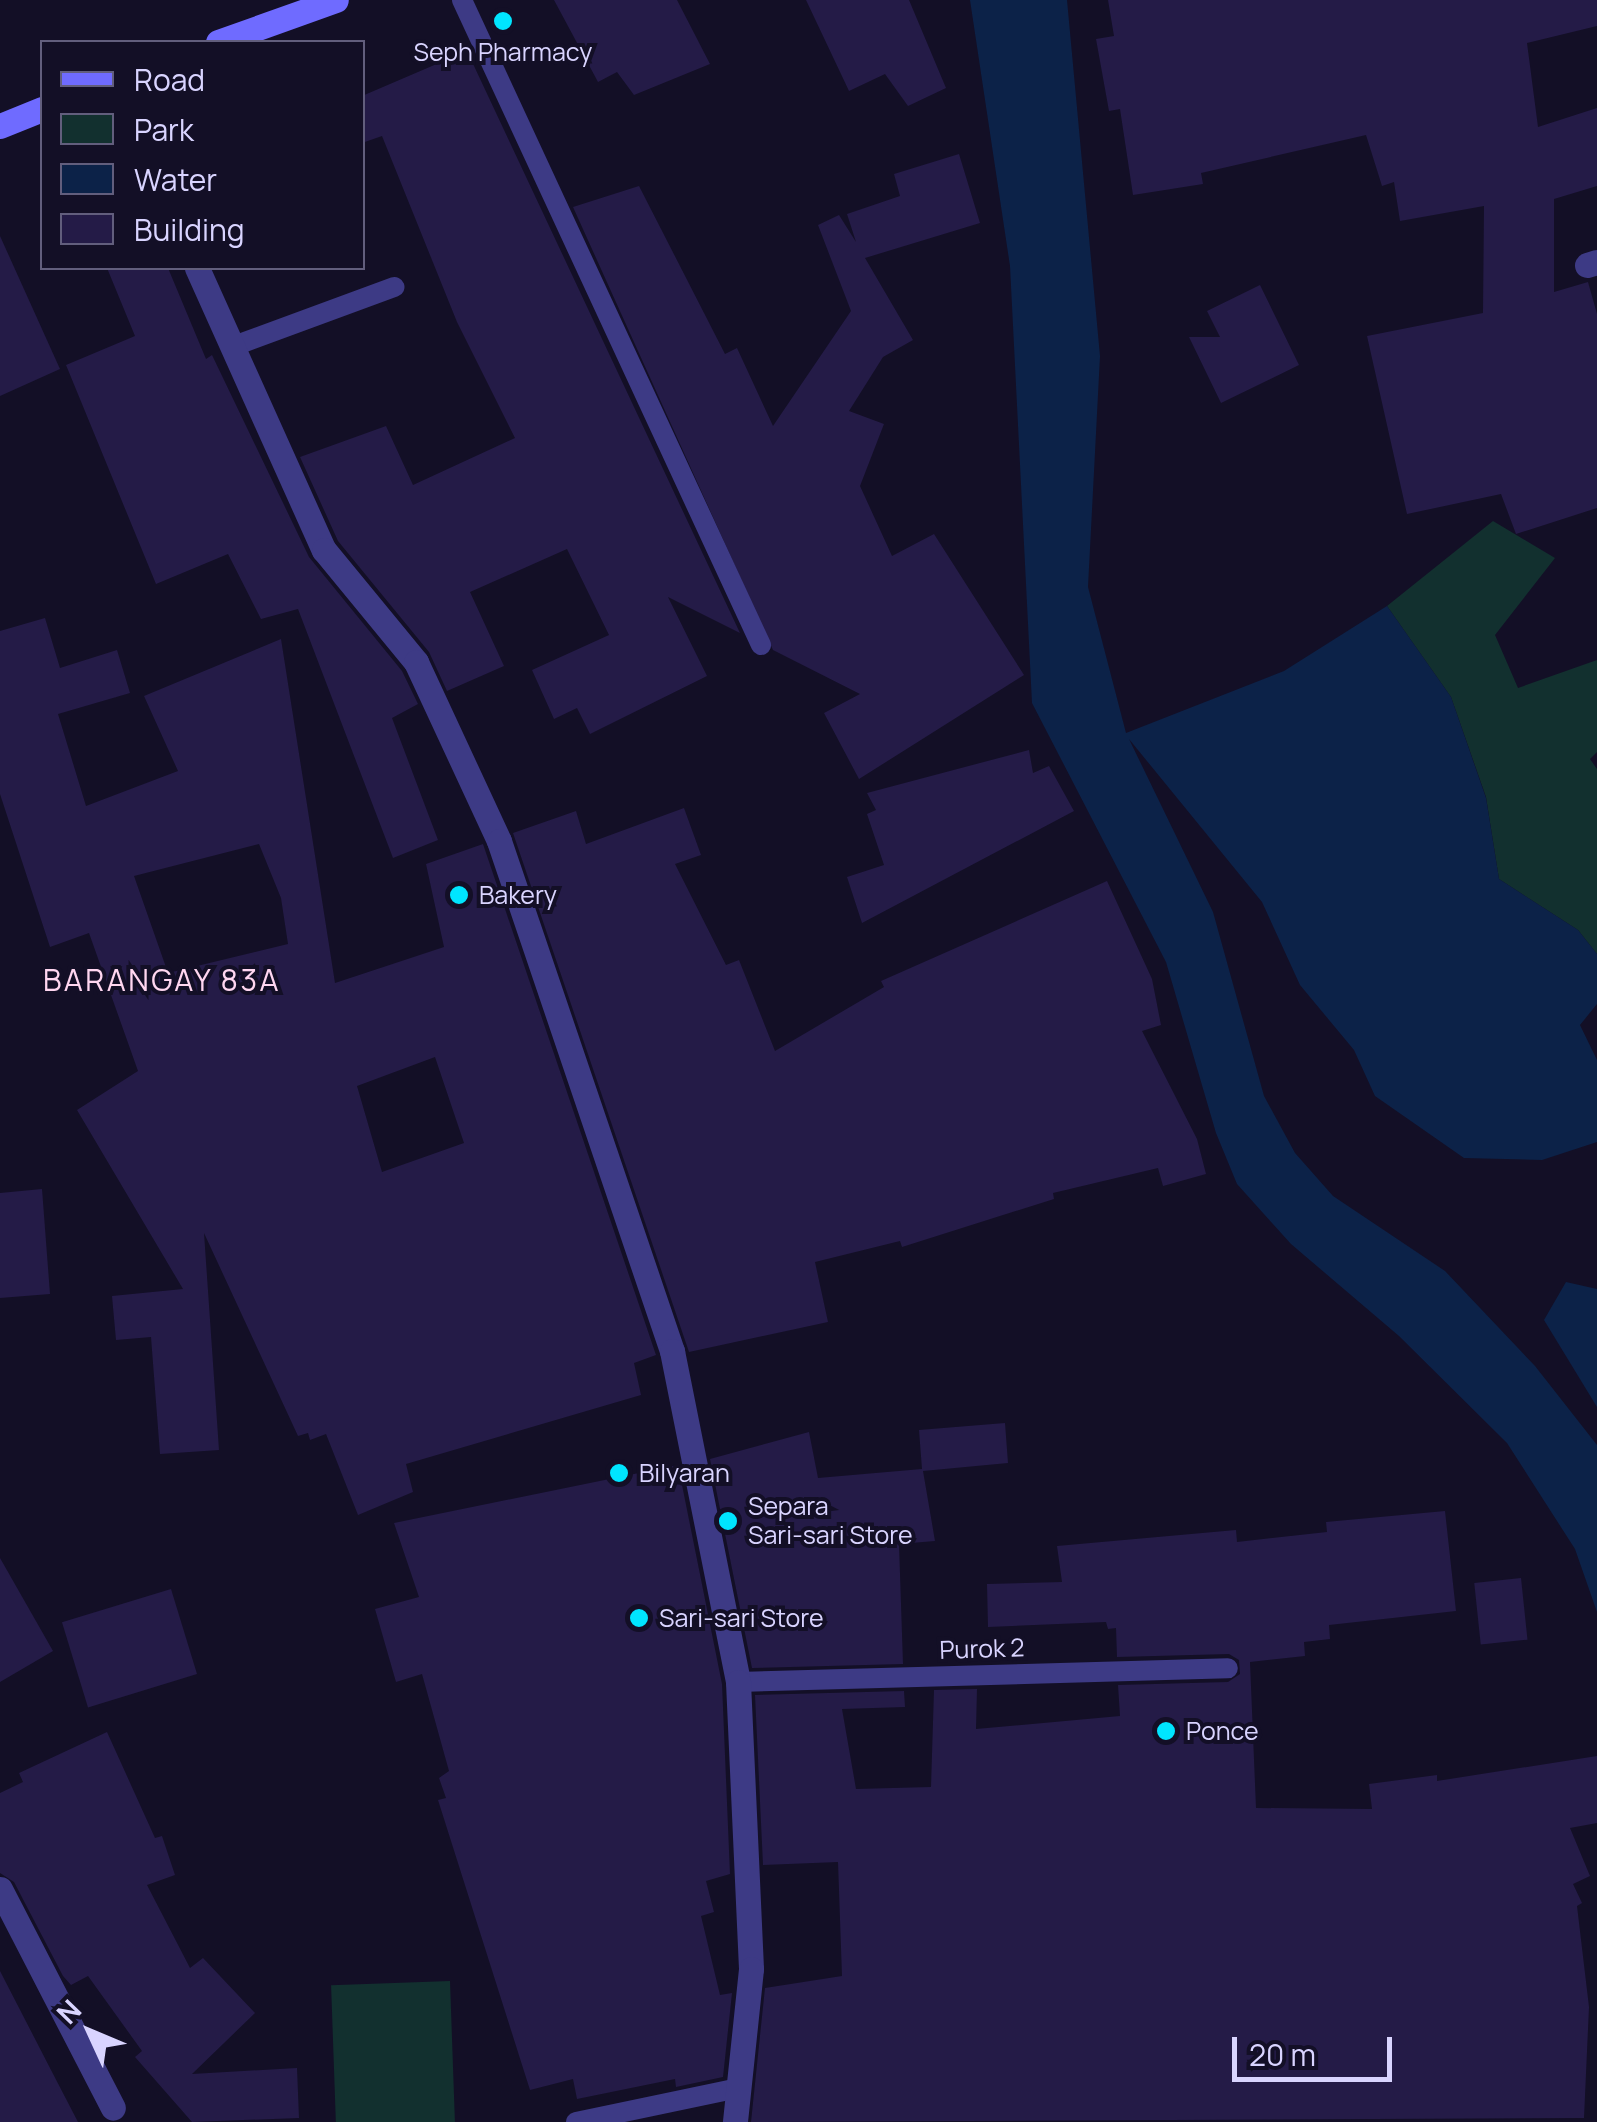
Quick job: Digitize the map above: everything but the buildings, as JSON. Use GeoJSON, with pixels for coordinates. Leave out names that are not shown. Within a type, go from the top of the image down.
{"type":"FeatureCollection","features":[{"type":"Feature","properties":{"kind":"main road"},"geometry":{"type":"LineString","coordinates":[[224,40],[336,0]]}},
{"type":"Feature","properties":{"kind":"main road"},"geometry":{"type":"LineString","coordinates":[[0,126],[40,110]]}},
{"type":"Feature","properties":{"kind":"street"},"geometry":{"type":"LineString","coordinates":[[197,270],[324,550],[416,662],[499,841],[672,1351],[738,1682],[752,1969],[734,2090],[735,2122]]}},
{"type":"Feature","properties":{"kind":"street"},"geometry":{"type":"LineString","coordinates":[[0,1888],[112,2108]]}},
{"type":"Feature","properties":{"kind":"lane"},"geometry":{"type":"LineString","coordinates":[[462,0],[760,645]]}},
{"type":"Feature","properties":{"kind":"lane"},"geometry":{"type":"LineString","coordinates":[[234,346],[394,287]]}},
{"type":"Feature","properties":{"kind":"lane","name":"Purok 2"},"geometry":{"type":"LineString","coordinates":[[738,1682],[1228,1668]]}},
{"type":"Feature","properties":{"kind":"lane"},"geometry":{"type":"LineString","coordinates":[[576,2122],[734,2090]]}},
{"type":"Feature","properties":{"kind":"green space"},"geometry":{"type":"Polygon","coordinates":[[[1493,521],[1555,558],[1495,635],[1518,688],[1597,660],[1597,752],[1590,759],[1597,769],[1597,954],[1578,930],[1499,879],[1486,797],[1451,697],[1387,606],[1493,521]]]}},
{"type":"Feature","properties":{"kind":"green space"},"geometry":{"type":"Polygon","coordinates":[[[450,1981],[455,2122],[336,2122],[331,1985],[450,1981]]]}},
{"type":"Feature","properties":{"kind":"water"},"geometry":{"type":"Polygon","coordinates":[[[970,0],[1067,0],[1100,356],[1088,587],[1126,733],[1284,671],[1387,606],[1451,697],[1486,798],[1499,879],[1578,930],[1597,954],[1597,1004],[1580,1025],[1597,1060],[1597,1142],[1542,1160],[1464,1158],[1375,1096],[1354,1050],[1300,985],[1262,902],[1129,739],[1213,912],[1264,1096],[1295,1153],[1333,1196],[1445,1271],[1535,1366],[1597,1445],[1597,1612],[1575,1549],[1507,1443],[1399,1336],[1291,1244],[1237,1184],[1216,1133],[1166,962],[1032,703],[1010,266],[970,0]]]}},
{"type":"Feature","properties":{"kind":"water"},"geometry":{"type":"Polygon","coordinates":[[[1566,1282],[1597,1289],[1597,1407],[1544,1320],[1566,1282]]]}},
{"type":"Feature","properties":{"kind":"place","name":"Seph Pharmacy"},"geometry":{"type":"Point","coordinates":[503,21]}},
{"type":"Feature","properties":{"kind":"place","name":"Bakery"},"geometry":{"type":"Point","coordinates":[459,895]}},
{"type":"Feature","properties":{"kind":"place","name":"Bilyaran"},"geometry":{"type":"Point","coordinates":[619,1473]}},
{"type":"Feature","properties":{"kind":"place","name":"Separa Sari-sari Store"},"geometry":{"type":"Point","coordinates":[728,1521]}},
{"type":"Feature","properties":{"kind":"place","name":"Sari-sari Store"},"geometry":{"type":"Point","coordinates":[639,1618]}},
{"type":"Feature","properties":{"kind":"place","name":"Ponce"},"geometry":{"type":"Point","coordinates":[1166,1731]}},
{"type":"Feature","properties":{"kind":"district","name":"BARANGAY 83A"},"geometry":{"type":"Point","coordinates":[162,980]}}]}
